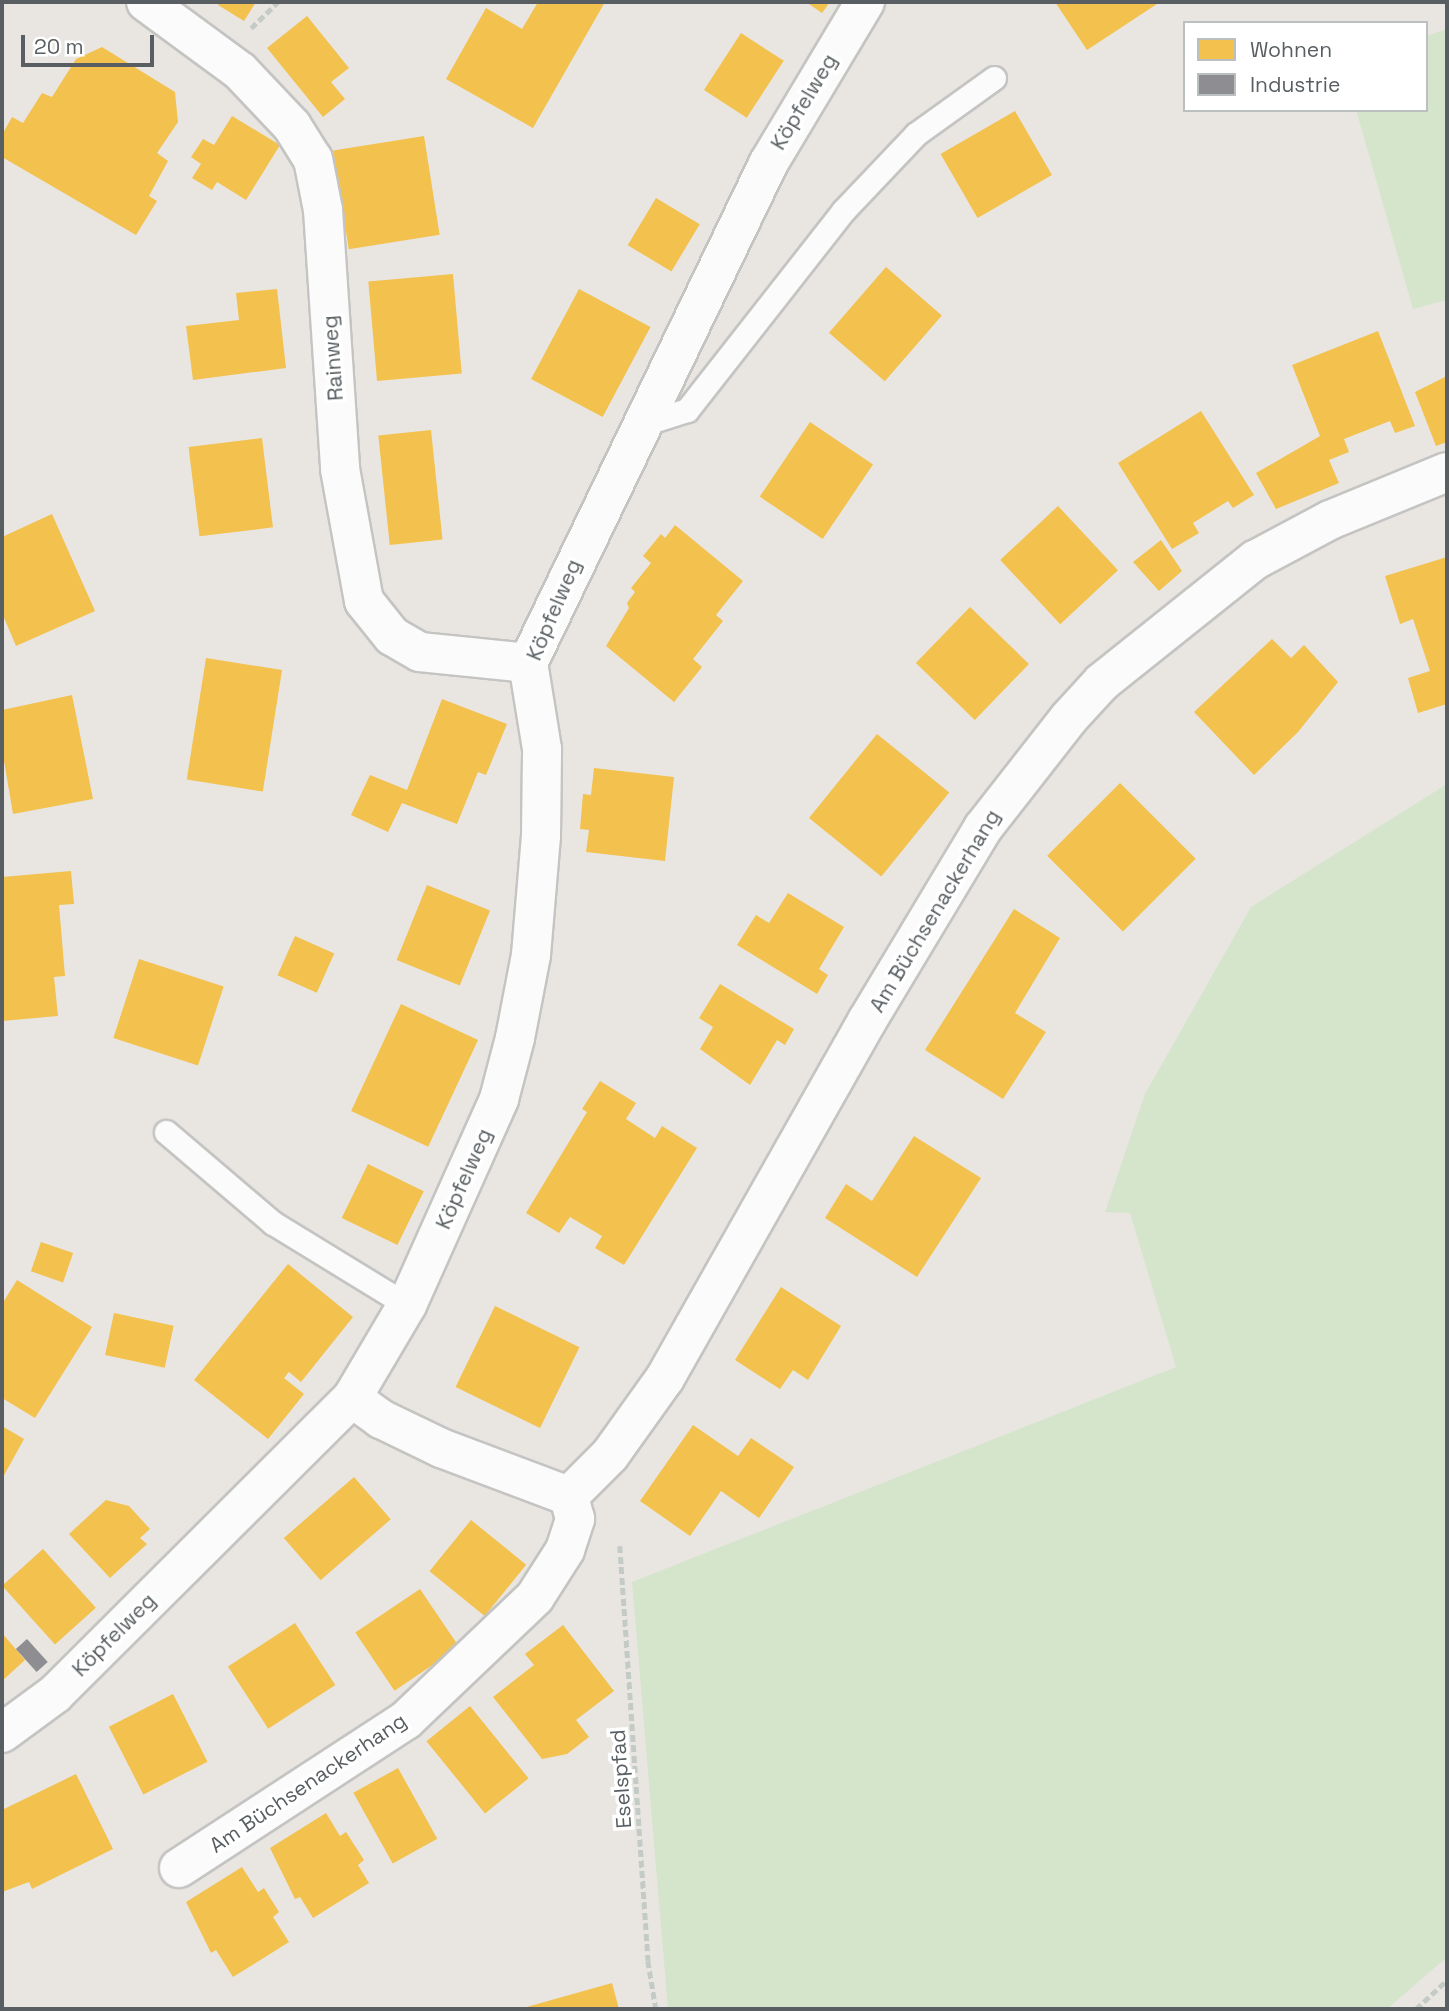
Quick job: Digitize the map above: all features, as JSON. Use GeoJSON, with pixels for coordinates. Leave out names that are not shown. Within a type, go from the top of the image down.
{"type":"FeatureCollection","features":[{"type":"Feature","properties":{"kind":"street","name":"Rainweg"},"geometry":{"type":"LineString","coordinates":[[146,2],[240,71],[284,116],[313,159],[323,210],[340,469],[364,601],[392,636],[420,652],[528,663]]}},
{"type":"Feature","properties":{"kind":"street","name":"Köpfelweg"},"geometry":{"type":"LineString","coordinates":[[2,1732],[55,1693],[352,1398],[407,1305],[499,1100],[531,954],[541,836],[542,749],[528,663],[640,425],[768,164],[865,2]]}},
{"type":"Feature","properties":{"kind":"street","name":"Am Büchsenackerhang"},"geometry":{"type":"LineString","coordinates":[[179,1868],[406,1720],[534,1597],[565,1550],[575,1519],[569,1496],[610,1455],[665,1378],[867,1021],[983,828],[1069,718],[1102,682],[1255,560],[1330,520],[1447,472]]}},
{"type":"Feature","properties":{"kind":"street"},"geometry":{"type":"LineString","coordinates":[[352,1398],[381,1419],[441,1448],[569,1496]]}},
{"type":"Feature","properties":{"kind":"lane"},"geometry":{"type":"LineString","coordinates":[[640,425],[687,410],[843,211],[916,134],[994,78]]}},
{"type":"Feature","properties":{"kind":"lane"},"geometry":{"type":"LineString","coordinates":[[166,1132],[273,1223],[407,1305]]}},
{"type":"Feature","properties":{"kind":"path","name":"Eselspfad"},"geometry":{"type":"LineString","coordinates":[[620,1546],[648,1961],[656,2009]]}},
{"type":"Feature","properties":{"kind":"path"},"geometry":{"type":"LineString","coordinates":[[1416,2009],[1447,1980]]}},
{"type":"Feature","properties":{"kind":"green space"},"geometry":{"type":"Polygon","coordinates":[[[1447,29],[1447,300],[1413,309],[1357,112],[1428,112],[1428,35],[1447,29]]]}},
{"type":"Feature","properties":{"kind":"green space"},"geometry":{"type":"Polygon","coordinates":[[[1447,784],[1447,1957],[1387,2009],[668,2009],[632,1582],[1176,1367],[1130,1213],[1105,1212],[1145,1094],[1251,907],[1447,784]]]}},
{"type":"Feature","properties":{"kind":"building: Wohnen"},"geometry":{"type":"Polygon","coordinates":[[[220,2],[256,2],[244,21],[218,5],[220,2]]]}},
{"type":"Feature","properties":{"kind":"building: Wohnen"},"geometry":{"type":"Polygon","coordinates":[[[538,2],[605,2],[533,128],[446,79],[486,8],[522,29],[538,2]]]}},
{"type":"Feature","properties":{"kind":"building: Wohnen"},"geometry":{"type":"Polygon","coordinates":[[[806,2],[830,2],[822,13],[806,2]]]}},
{"type":"Feature","properties":{"kind":"building: Wohnen"},"geometry":{"type":"Polygon","coordinates":[[[1055,2],[1160,2],[1087,50],[1055,2]]]}},
{"type":"Feature","properties":{"kind":"building: Wohnen"},"geometry":{"type":"Polygon","coordinates":[[[307,16],[349,68],[331,82],[345,99],[323,117],[267,48],[307,16]]]}},
{"type":"Feature","properties":{"kind":"building: Wohnen"},"geometry":{"type":"Polygon","coordinates":[[[741,33],[784,61],[747,118],[704,90],[741,33]]]}},
{"type":"Feature","properties":{"kind":"building: Wohnen"},"geometry":{"type":"Polygon","coordinates":[[[102,47],[175,92],[178,122],[157,153],[168,161],[149,196],[157,201],[136,235],[2,157],[2,135],[12,117],[23,123],[42,93],[52,97],[76,59],[102,47]]]}},
{"type":"Feature","properties":{"kind":"building: Wohnen"},"geometry":{"type":"Polygon","coordinates":[[[1015,111],[1052,175],[978,218],[941,154],[1015,111]]]}},
{"type":"Feature","properties":{"kind":"building: Wohnen"},"geometry":{"type":"Polygon","coordinates":[[[232,116],[280,145],[246,200],[217,182],[212,190],[192,178],[201,164],[191,157],[203,139],[214,145],[232,116]]]}},
{"type":"Feature","properties":{"kind":"building: Wohnen"},"geometry":{"type":"Polygon","coordinates":[[[424,136],[440,235],[349,249],[333,150],[424,136]]]}},
{"type":"Feature","properties":{"kind":"building: Wohnen"},"geometry":{"type":"Polygon","coordinates":[[[656,198],[700,224],[671,271],[628,245],[656,198]]]}},
{"type":"Feature","properties":{"kind":"building: Wohnen"},"geometry":{"type":"Polygon","coordinates":[[[886,267],[942,316],[885,381],[829,333],[886,267]]]}},
{"type":"Feature","properties":{"kind":"building: Wohnen"},"geometry":{"type":"Polygon","coordinates":[[[453,274],[462,374],[377,381],[368,281],[453,274]]]}},
{"type":"Feature","properties":{"kind":"building: Wohnen"},"geometry":{"type":"Polygon","coordinates":[[[277,289],[286,368],[193,380],[186,326],[239,320],[236,293],[277,289]]]}},
{"type":"Feature","properties":{"kind":"building: Wohnen"},"geometry":{"type":"Polygon","coordinates":[[[579,289],[651,327],[603,417],[531,379],[579,289]]]}},
{"type":"Feature","properties":{"kind":"building: Wohnen"},"geometry":{"type":"Polygon","coordinates":[[[1378,331],[1415,426],[1395,433],[1390,421],[1344,439],[1349,452],[1329,460],[1339,483],[1276,509],[1256,473],[1320,436],[1292,365],[1378,331]]]}},
{"type":"Feature","properties":{"kind":"building: Wohnen"},"geometry":{"type":"Polygon","coordinates":[[[1447,376],[1447,442],[1436,446],[1415,392],[1447,376]]]}},
{"type":"Feature","properties":{"kind":"building: Wohnen"},"geometry":{"type":"Polygon","coordinates":[[[1201,411],[1254,495],[1233,508],[1228,501],[1193,523],[1199,533],[1172,549],[1118,463],[1201,411]]]}},
{"type":"Feature","properties":{"kind":"building: Wohnen"},"geometry":{"type":"Polygon","coordinates":[[[810,422],[873,464],[823,539],[760,497],[810,422]]]}},
{"type":"Feature","properties":{"kind":"building: Wohnen"},"geometry":{"type":"Polygon","coordinates":[[[431,430],[442,539],[390,545],[378,436],[431,430]]]}},
{"type":"Feature","properties":{"kind":"building: Wohnen"},"geometry":{"type":"Polygon","coordinates":[[[262,438],[273,527],[200,536],[189,447],[262,438]]]}},
{"type":"Feature","properties":{"kind":"building: Wohnen"},"geometry":{"type":"Polygon","coordinates":[[[1058,506],[1118,570],[1060,624],[1000,560],[1058,506]]]}},
{"type":"Feature","properties":{"kind":"building: Wohnen"},"geometry":{"type":"Polygon","coordinates":[[[52,514],[95,611],[16,646],[2,613],[2,537],[52,514]]]}},
{"type":"Feature","properties":{"kind":"building: Wohnen"},"geometry":{"type":"Polygon","coordinates":[[[675,525],[743,581],[716,615],[723,621],[693,659],[702,667],[674,702],[606,646],[629,608],[627,603],[635,592],[631,588],[651,563],[643,556],[661,534],[665,538],[675,525]]]}},
{"type":"Feature","properties":{"kind":"building: Wohnen"},"geometry":{"type":"Polygon","coordinates":[[[1161,540],[1182,571],[1159,591],[1133,562],[1161,540]]]}},
{"type":"Feature","properties":{"kind":"building: Wohnen"},"geometry":{"type":"Polygon","coordinates":[[[1447,557],[1447,704],[1418,713],[1408,678],[1430,671],[1413,619],[1400,624],[1385,576],[1447,557]]]}},
{"type":"Feature","properties":{"kind":"building: Wohnen"},"geometry":{"type":"Polygon","coordinates":[[[970,607],[1029,664],[975,720],[916,663],[970,607]]]}},
{"type":"Feature","properties":{"kind":"building: Wohnen"},"geometry":{"type":"Polygon","coordinates":[[[1272,639],[1291,658],[1304,645],[1338,682],[1298,732],[1254,775],[1194,712],[1272,639]]]}},
{"type":"Feature","properties":{"kind":"building: Wohnen"},"geometry":{"type":"Polygon","coordinates":[[[206,658],[282,670],[263,792],[187,779],[206,658]]]}},
{"type":"Feature","properties":{"kind":"building: Wohnen"},"geometry":{"type":"Polygon","coordinates":[[[72,695],[93,799],[13,814],[2,749],[2,710],[72,695]]]}},
{"type":"Feature","properties":{"kind":"building: Wohnen"},"geometry":{"type":"Polygon","coordinates":[[[442,699],[507,724],[486,775],[478,772],[457,824],[402,803],[388,832],[351,815],[370,775],[407,790],[442,699]]]}},
{"type":"Feature","properties":{"kind":"building: Wohnen"},"geometry":{"type":"Polygon","coordinates":[[[877,734],[949,793],[881,876],[809,818],[877,734]]]}},
{"type":"Feature","properties":{"kind":"building: Wohnen"},"geometry":{"type":"Polygon","coordinates":[[[594,768],[674,777],[665,861],[586,852],[589,830],[580,829],[583,794],[591,795],[594,768]]]}},
{"type":"Feature","properties":{"kind":"building: Wohnen"},"geometry":{"type":"Polygon","coordinates":[[[1120,783],[1196,859],[1123,931],[1047,856],[1120,783]]]}},
{"type":"Feature","properties":{"kind":"building: Wohnen"},"geometry":{"type":"Polygon","coordinates":[[[71,871],[74,904],[59,905],[65,976],[54,977],[58,1016],[2,1021],[2,877],[71,871]]]}},
{"type":"Feature","properties":{"kind":"building: Wohnen"},"geometry":{"type":"Polygon","coordinates":[[[427,885],[490,910],[460,986],[397,960],[427,885]]]}},
{"type":"Feature","properties":{"kind":"building: Wohnen"},"geometry":{"type":"Polygon","coordinates":[[[788,893],[844,927],[819,969],[828,975],[817,994],[737,945],[756,915],[769,923],[788,893]]]}},
{"type":"Feature","properties":{"kind":"building: Wohnen"},"geometry":{"type":"Polygon","coordinates":[[[1014,909],[1060,938],[1015,1013],[1046,1032],[1003,1099],[925,1050],[1014,909]]]}},
{"type":"Feature","properties":{"kind":"building: Wohnen"},"geometry":{"type":"Polygon","coordinates":[[[295,936],[334,953],[317,993],[278,975],[295,936]]]}},
{"type":"Feature","properties":{"kind":"building: Wohnen"},"geometry":{"type":"Polygon","coordinates":[[[139,959],[224,987],[198,1065],[113,1038],[139,959]]]}},
{"type":"Feature","properties":{"kind":"building: Wohnen"},"geometry":{"type":"Polygon","coordinates":[[[720,984],[794,1029],[785,1045],[777,1040],[750,1085],[700,1049],[713,1027],[699,1018],[720,984]]]}},
{"type":"Feature","properties":{"kind":"building: Wohnen"},"geometry":{"type":"Polygon","coordinates":[[[401,1004],[478,1040],[428,1147],[351,1111],[401,1004]]]}},
{"type":"Feature","properties":{"kind":"building: Wohnen"},"geometry":{"type":"Polygon","coordinates":[[[600,1081],[636,1103],[626,1119],[655,1138],[662,1126],[697,1148],[624,1265],[595,1248],[602,1236],[570,1217],[559,1233],[526,1213],[587,1112],[582,1109],[600,1081]]]}},
{"type":"Feature","properties":{"kind":"building: Wohnen"},"geometry":{"type":"Polygon","coordinates":[[[914,1136],[981,1178],[917,1277],[825,1218],[846,1184],[872,1201],[914,1136]]]}},
{"type":"Feature","properties":{"kind":"building: Wohnen"},"geometry":{"type":"Polygon","coordinates":[[[368,1164],[424,1191],[397,1245],[342,1218],[368,1164]]]}},
{"type":"Feature","properties":{"kind":"building: Wohnen"},"geometry":{"type":"Polygon","coordinates":[[[41,1242],[73,1253],[63,1282],[31,1271],[41,1242]]]}},
{"type":"Feature","properties":{"kind":"building: Wohnen"},"geometry":{"type":"Polygon","coordinates":[[[288,1264],[353,1317],[301,1382],[289,1372],[284,1378],[304,1394],[268,1439],[194,1380],[288,1264]]]}},
{"type":"Feature","properties":{"kind":"building: Wohnen"},"geometry":{"type":"Polygon","coordinates":[[[17,1280],[92,1327],[35,1418],[2,1398],[2,1304],[17,1280]]]}},
{"type":"Feature","properties":{"kind":"building: Wohnen"},"geometry":{"type":"Polygon","coordinates":[[[781,1287],[841,1326],[808,1380],[793,1370],[780,1389],[735,1360],[781,1287]]]}},
{"type":"Feature","properties":{"kind":"building: Wohnen"},"geometry":{"type":"Polygon","coordinates":[[[495,1306],[579,1347],[540,1428],[456,1387],[495,1306]]]}},
{"type":"Feature","properties":{"kind":"building: Wohnen"},"geometry":{"type":"Polygon","coordinates":[[[114,1313],[174,1326],[165,1368],[105,1355],[114,1313]]]}},
{"type":"Feature","properties":{"kind":"building: Wohnen"},"geometry":{"type":"Polygon","coordinates":[[[693,1425],[738,1456],[751,1438],[794,1467],[759,1518],[721,1491],[690,1536],[640,1501],[693,1425]]]}},
{"type":"Feature","properties":{"kind":"building: Wohnen"},"geometry":{"type":"Polygon","coordinates":[[[2,1426],[24,1439],[2,1479],[2,1426]]]}},
{"type":"Feature","properties":{"kind":"building: Wohnen"},"geometry":{"type":"Polygon","coordinates":[[[354,1477],[391,1519],[321,1580],[284,1538],[354,1477]]]}},
{"type":"Feature","properties":{"kind":"building: Wohnen"},"geometry":{"type":"Polygon","coordinates":[[[106,1500],[129,1506],[150,1529],[140,1538],[147,1544],[110,1578],[69,1534],[106,1500]]]}},
{"type":"Feature","properties":{"kind":"building: Wohnen"},"geometry":{"type":"Polygon","coordinates":[[[471,1520],[526,1565],[485,1616],[429,1571],[471,1520]]]}},
{"type":"Feature","properties":{"kind":"building: Wohnen"},"geometry":{"type":"Polygon","coordinates":[[[43,1549],[96,1608],[55,1645],[2,1586],[43,1549]]]}},
{"type":"Feature","properties":{"kind":"building: Wohnen"},"geometry":{"type":"Polygon","coordinates":[[[420,1589],[459,1647],[394,1691],[355,1633],[420,1589]]]}},
{"type":"Feature","properties":{"kind":"building: Wohnen"},"geometry":{"type":"Polygon","coordinates":[[[295,1623],[335,1685],[268,1729],[228,1667],[295,1623]]]}},
{"type":"Feature","properties":{"kind":"building: Wohnen"},"geometry":{"type":"Polygon","coordinates":[[[563,1625],[614,1691],[576,1720],[589,1737],[567,1754],[542,1759],[493,1697],[534,1665],[525,1654],[563,1625]]]}},
{"type":"Feature","properties":{"kind":"building: Wohnen"},"geometry":{"type":"Polygon","coordinates":[[[2,1633],[25,1660],[2,1681],[2,1633]]]}},
{"type":"Feature","properties":{"kind":"building: Wohnen"},"geometry":{"type":"Polygon","coordinates":[[[173,1694],[208,1762],[143,1794],[109,1727],[173,1694]]]}},
{"type":"Feature","properties":{"kind":"building: Wohnen"},"geometry":{"type":"Polygon","coordinates":[[[470,1706],[529,1778],[485,1814],[426,1741],[470,1706]]]}},
{"type":"Feature","properties":{"kind":"building: Wohnen"},"geometry":{"type":"Polygon","coordinates":[[[398,1768],[437,1839],[393,1864],[353,1793],[398,1768]]]}},
{"type":"Feature","properties":{"kind":"building: Wohnen"},"geometry":{"type":"Polygon","coordinates":[[[76,1774],[113,1849],[32,1889],[29,1882],[2,1892],[2,1810],[76,1774]]]}},
{"type":"Feature","properties":{"kind":"building: Wohnen"},"geometry":{"type":"Polygon","coordinates":[[[326,1813],[340,1836],[346,1832],[364,1860],[358,1865],[369,1883],[313,1918],[300,1897],[295,1899],[270,1848],[326,1813]]]}},
{"type":"Feature","properties":{"kind":"building: Wohnen"},"geometry":{"type":"Polygon","coordinates":[[[242,1867],[258,1892],[264,1888],[279,1912],[273,1917],[289,1942],[233,1977],[216,1950],[211,1953],[186,1902],[242,1867]]]}},
{"type":"Feature","properties":{"kind":"building: Wohnen"},"geometry":{"type":"Polygon","coordinates":[[[612,1983],[619,2009],[523,2009],[523,2008],[612,1983]]]}},
{"type":"Feature","properties":{"kind":"building: Industrie"},"geometry":{"type":"Polygon","coordinates":[[[27,1639],[48,1662],[37,1672],[16,1649],[27,1639]]]}}]}
